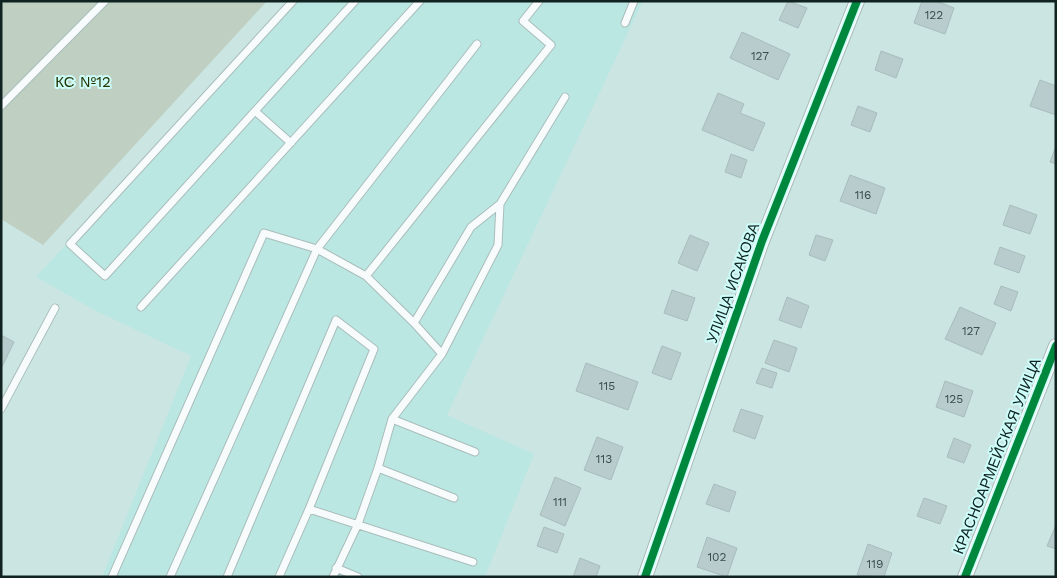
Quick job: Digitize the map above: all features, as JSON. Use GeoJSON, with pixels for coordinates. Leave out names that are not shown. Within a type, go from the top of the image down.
{"type":"FeatureCollection","features":[{"type":"Feature","properties":{"kind":"street","name":"УЛИЦА ИСАКОВА"},"geometry":{"type":"LineString","coordinates":[[645,577],[762,241],[857,1]]}},
{"type":"Feature","properties":{"kind":"street","name":"КРАСНОАРМЕЙСКАЯ УЛИЦА"},"geometry":{"type":"LineString","coordinates":[[965,577],[1056,346]]}},
{"type":"Feature","properties":{"kind":"lane"},"geometry":{"type":"LineString","coordinates":[[1,106],[105,1]]}},
{"type":"Feature","properties":{"kind":"lane"},"geometry":{"type":"LineString","coordinates":[[293,1],[70,244],[105,276],[355,1]]}},
{"type":"Feature","properties":{"kind":"lane"},"geometry":{"type":"LineString","coordinates":[[141,307],[420,1]]}},
{"type":"Feature","properties":{"kind":"lane"},"geometry":{"type":"LineString","coordinates":[[366,276],[551,45],[523,21],[539,1]]}},
{"type":"Feature","properties":{"kind":"lane"},"geometry":{"type":"LineString","coordinates":[[625,23],[634,1]]}},
{"type":"Feature","properties":{"kind":"lane"},"geometry":{"type":"LineString","coordinates":[[170,577],[317,248],[477,44]]}},
{"type":"Feature","properties":{"kind":"lane"},"geometry":{"type":"LineString","coordinates":[[414,323],[471,227],[500,204],[565,97]]}},
{"type":"Feature","properties":{"kind":"lane"},"geometry":{"type":"LineString","coordinates":[[256,111],[290,143]]}},
{"type":"Feature","properties":{"kind":"lane"},"geometry":{"type":"LineString","coordinates":[[333,577],[358,524],[378,468],[392,419],[442,354],[498,245],[500,204]]}},
{"type":"Feature","properties":{"kind":"lane"},"geometry":{"type":"LineString","coordinates":[[112,577],[264,233],[317,248],[366,276],[414,323],[442,354]]}},
{"type":"Feature","properties":{"kind":"lane"},"geometry":{"type":"LineString","coordinates":[[1,409],[55,308]]}},
{"type":"Feature","properties":{"kind":"lane"},"geometry":{"type":"LineString","coordinates":[[226,577],[336,320],[374,349],[309,509],[279,577]]}},
{"type":"Feature","properties":{"kind":"lane"},"geometry":{"type":"LineString","coordinates":[[392,419],[475,452]]}},
{"type":"Feature","properties":{"kind":"lane"},"geometry":{"type":"LineString","coordinates":[[378,468],[454,498]]}},
{"type":"Feature","properties":{"kind":"lane"},"geometry":{"type":"LineString","coordinates":[[309,509],[473,562]]}},
{"type":"Feature","properties":{"kind":"lane"},"geometry":{"type":"LineString","coordinates":[[336,568],[358,577]]}},
{"type":"Feature","properties":{"kind":"shaded area"},"geometry":{"type":"Polygon","coordinates":[[[289,1],[643,1],[447,415],[534,454],[485,577],[102,577],[191,356],[96,311],[36,277],[289,1]]]}},
{"type":"Feature","properties":{"kind":"green space","name":"КС №12"},"geometry":{"type":"Polygon","coordinates":[[[1,1],[267,1],[43,245],[1,219],[1,1]]]}},
{"type":"Feature","properties":{"kind":"building"},"geometry":{"type":"Polygon","coordinates":[[[788,1],[807,8],[798,28],[779,20],[788,1]]]}},
{"type":"Feature","properties":{"kind":"building"},"geometry":{"type":"Polygon","coordinates":[[[922,1],[936,1],[954,8],[945,34],[914,23],[922,1]]]}},
{"type":"Feature","properties":{"kind":"building"},"geometry":{"type":"Polygon","coordinates":[[[742,32],[790,54],[778,80],[730,58],[742,32]]]}},
{"type":"Feature","properties":{"kind":"building"},"geometry":{"type":"Polygon","coordinates":[[[881,51],[903,59],[896,78],[875,70],[881,51]]]}},
{"type":"Feature","properties":{"kind":"building"},"geometry":{"type":"Polygon","coordinates":[[[1040,80],[1056,86],[1056,115],[1030,106],[1040,80]]]}},
{"type":"Feature","properties":{"kind":"building"},"geometry":{"type":"Polygon","coordinates":[[[718,93],[744,104],[740,113],[765,123],[753,151],[702,130],[718,93]]]}},
{"type":"Feature","properties":{"kind":"building"},"geometry":{"type":"Polygon","coordinates":[[[858,106],[877,113],[870,132],[851,125],[858,106]]]}},
{"type":"Feature","properties":{"kind":"building"},"geometry":{"type":"Polygon","coordinates":[[[1056,146],[1056,164],[1050,162],[1056,146]]]}},
{"type":"Feature","properties":{"kind":"building"},"geometry":{"type":"Polygon","coordinates":[[[731,154],[747,160],[741,178],[725,172],[731,154]]]}},
{"type":"Feature","properties":{"kind":"building"},"geometry":{"type":"Polygon","coordinates":[[[850,175],[885,188],[876,214],[840,201],[850,175]]]}},
{"type":"Feature","properties":{"kind":"building"},"geometry":{"type":"Polygon","coordinates":[[[1010,205],[1037,215],[1030,234],[1003,225],[1010,205]]]}},
{"type":"Feature","properties":{"kind":"building"},"geometry":{"type":"Polygon","coordinates":[[[690,235],[709,243],[697,271],[678,263],[690,235]]]}},
{"type":"Feature","properties":{"kind":"building"},"geometry":{"type":"Polygon","coordinates":[[[816,235],[833,240],[825,261],[809,255],[816,235]]]}},
{"type":"Feature","properties":{"kind":"building"},"geometry":{"type":"Polygon","coordinates":[[[1000,247],[1025,256],[1019,273],[994,264],[1000,247]]]}},
{"type":"Feature","properties":{"kind":"building"},"geometry":{"type":"Polygon","coordinates":[[[1001,286],[1018,292],[1011,311],[994,304],[1001,286]]]}},
{"type":"Feature","properties":{"kind":"building"},"geometry":{"type":"Polygon","coordinates":[[[672,290],[695,298],[687,321],[664,313],[672,290]]]}},
{"type":"Feature","properties":{"kind":"building"},"geometry":{"type":"Polygon","coordinates":[[[787,297],[809,306],[801,328],[779,320],[787,297]]]}},
{"type":"Feature","properties":{"kind":"building"},"geometry":{"type":"Polygon","coordinates":[[[960,307],[996,323],[982,355],[945,339],[960,307]]]}},
{"type":"Feature","properties":{"kind":"building"},"geometry":{"type":"Polygon","coordinates":[[[1,335],[14,342],[1,369],[1,335]]]}},
{"type":"Feature","properties":{"kind":"building"},"geometry":{"type":"Polygon","coordinates":[[[774,340],[797,348],[789,372],[765,363],[774,340]]]}},
{"type":"Feature","properties":{"kind":"building"},"geometry":{"type":"Polygon","coordinates":[[[662,346],[681,353],[671,380],[652,373],[662,346]]]}},
{"type":"Feature","properties":{"kind":"building"},"geometry":{"type":"Polygon","coordinates":[[[586,363],[638,382],[628,410],[576,391],[586,363]]]}},
{"type":"Feature","properties":{"kind":"building"},"geometry":{"type":"Polygon","coordinates":[[[762,368],[777,373],[772,388],[756,383],[762,368]]]}},
{"type":"Feature","properties":{"kind":"building"},"geometry":{"type":"Polygon","coordinates":[[[945,381],[973,391],[964,417],[936,407],[945,381]]]}},
{"type":"Feature","properties":{"kind":"building"},"geometry":{"type":"Polygon","coordinates":[[[741,409],[763,416],[755,439],[733,431],[741,409]]]}},
{"type":"Feature","properties":{"kind":"building"},"geometry":{"type":"Polygon","coordinates":[[[597,437],[623,447],[611,480],[584,470],[597,437]]]}},
{"type":"Feature","properties":{"kind":"building"},"geometry":{"type":"Polygon","coordinates":[[[954,438],[971,445],[964,463],[947,457],[954,438]]]}},
{"type":"Feature","properties":{"kind":"building"},"geometry":{"type":"Polygon","coordinates":[[[555,477],[581,488],[565,526],[540,515],[555,477]]]}},
{"type":"Feature","properties":{"kind":"building"},"geometry":{"type":"Polygon","coordinates":[[[714,484],[736,492],[729,512],[706,504],[714,484]]]}},
{"type":"Feature","properties":{"kind":"building"},"geometry":{"type":"Polygon","coordinates":[[[924,498],[947,506],[940,524],[917,516],[924,498]]]}},
{"type":"Feature","properties":{"kind":"building"},"geometry":{"type":"Polygon","coordinates":[[[1056,525],[1056,549],[1047,546],[1056,525]]]}},
{"type":"Feature","properties":{"kind":"building"},"geometry":{"type":"Polygon","coordinates":[[[544,527],[564,534],[557,553],[537,546],[544,527]]]}},
{"type":"Feature","properties":{"kind":"building"},"geometry":{"type":"Polygon","coordinates":[[[707,537],[737,548],[727,577],[697,567],[707,537]]]}},
{"type":"Feature","properties":{"kind":"building"},"geometry":{"type":"Polygon","coordinates":[[[868,544],[892,553],[884,577],[857,575],[868,544]]]}},
{"type":"Feature","properties":{"kind":"building"},"geometry":{"type":"Polygon","coordinates":[[[580,558],[600,566],[596,577],[573,577],[580,558]]]}},
{"type":"Feature","properties":{"kind":"cycle path"},"geometry":{"type":"LineString","coordinates":[[645,577],[762,241],[857,1]]}},
{"type":"Feature","properties":{"kind":"cycle path"},"geometry":{"type":"LineString","coordinates":[[965,577],[1056,346]]}}]}
